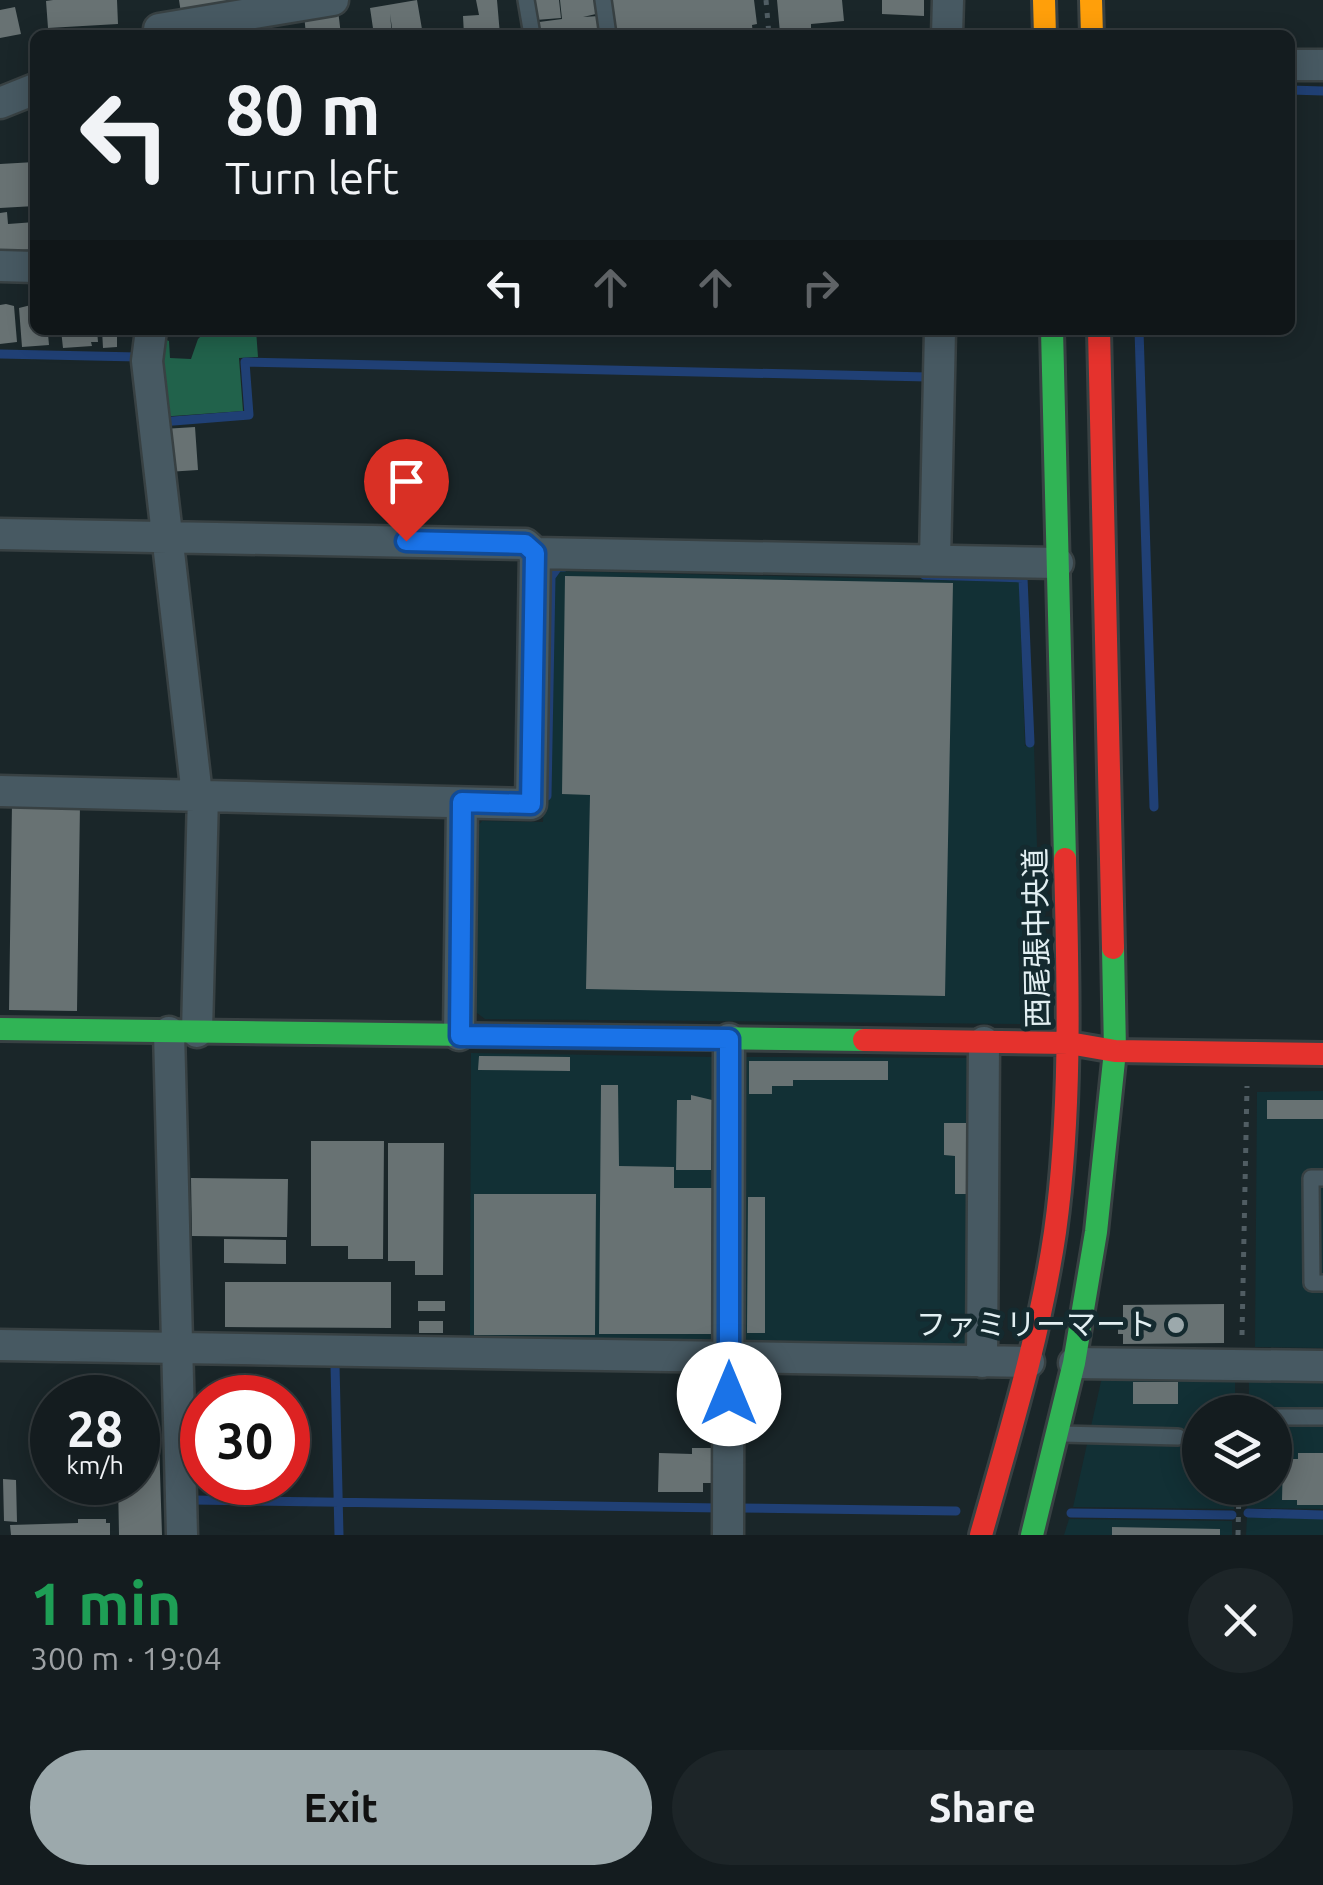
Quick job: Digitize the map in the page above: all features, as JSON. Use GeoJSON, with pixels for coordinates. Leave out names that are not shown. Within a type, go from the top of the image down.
{"type":"FeatureCollection","features":[{"type":"Feature","properties":{"kind":"main road"},"geometry":{"type":"LineString","coordinates":[[1044,0],[1045,30]]}},
{"type":"Feature","properties":{"kind":"main road"},"geometry":{"type":"LineString","coordinates":[[1092,0],[1092,30]]}},
{"type":"Feature","properties":{"kind":"main road","name":"西尾張中央道"},"geometry":{"type":"LineString","coordinates":[[982,1535],[1028,1362],[1055,1231],[1069,1042],[1052,335]]}},
{"type":"Feature","properties":{"kind":"main road"},"geometry":{"type":"LineString","coordinates":[[1032,1535],[1074,1362],[1096,1232],[1115,1052],[1099,335]]}},
{"type":"Feature","properties":{"kind":"main road"},"geometry":{"type":"LineString","coordinates":[[0,1029],[1069,1042],[1115,1052],[1323,1054]]}},
{"type":"Feature","properties":{"kind":"street"},"geometry":{"type":"LineString","coordinates":[[158,22],[333,0]]}},
{"type":"Feature","properties":{"kind":"street"},"geometry":{"type":"LineString","coordinates":[[947,30],[948,0]]}},
{"type":"Feature","properties":{"kind":"street"},"geometry":{"type":"LineString","coordinates":[[1295,65],[1323,66]]}},
{"type":"Feature","properties":{"kind":"street"},"geometry":{"type":"LineString","coordinates":[[0,103],[30,91]]}},
{"type":"Feature","properties":{"kind":"street"},"geometry":{"type":"LineString","coordinates":[[0,266],[30,267]]}},
{"type":"Feature","properties":{"kind":"street"},"geometry":{"type":"LineString","coordinates":[[151,335],[148,360],[200,795],[183,1032],[177,1351],[182,1535]]}},
{"type":"Feature","properties":{"kind":"street"},"geometry":{"type":"LineString","coordinates":[[935,560],[940,335]]}},
{"type":"Feature","properties":{"kind":"street"},"geometry":{"type":"LineString","coordinates":[[0,534],[525,544],[535,553],[1058,562]]}},
{"type":"Feature","properties":{"kind":"street"},"geometry":{"type":"LineString","coordinates":[[0,791],[531,804],[535,553]]}},
{"type":"Feature","properties":{"kind":"street"},"geometry":{"type":"LineString","coordinates":[[460,1036],[462,802]]}},
{"type":"Feature","properties":{"kind":"street"},"geometry":{"type":"LineString","coordinates":[[728,1535],[729,1039]]}},
{"type":"Feature","properties":{"kind":"street"},"geometry":{"type":"LineString","coordinates":[[982,1362],[984,1042]]}},
{"type":"Feature","properties":{"kind":"street"},"geometry":{"type":"LineString","coordinates":[[0,1346],[1028,1362]]}},
{"type":"Feature","properties":{"kind":"street"},"geometry":{"type":"LineString","coordinates":[[1074,1362],[1323,1366]]}},
{"type":"Feature","properties":{"kind":"lane"},"geometry":{"type":"LineString","coordinates":[[526,0],[531,30]]}},
{"type":"Feature","properties":{"kind":"lane"},"geometry":{"type":"LineString","coordinates":[[603,0],[607,30]]}},
{"type":"Feature","properties":{"kind":"lane"},"geometry":{"type":"LineString","coordinates":[[1323,1178],[1312,1178],[1312,1284],[1323,1284]]}},
{"type":"Feature","properties":{"kind":"lane"},"geometry":{"type":"LineString","coordinates":[[1292,1417],[1323,1418]]}},
{"type":"Feature","properties":{"kind":"lane"},"geometry":{"type":"LineString","coordinates":[[1056,1434],[1178,1436]]}},
{"type":"Feature","properties":{"kind":"path"},"geometry":{"type":"LineString","coordinates":[[766,0],[769,30]]}},
{"type":"Feature","properties":{"kind":"path"},"geometry":{"type":"LineString","coordinates":[[1241,1395],[1248,1053]]}},
{"type":"Feature","properties":{"kind":"path"},"geometry":{"type":"LineString","coordinates":[[1238,1535],[1239,1505]]}},
{"type":"Feature","properties":{"kind":"shaded area"},"geometry":{"type":"Polygon","coordinates":[[[559,571],[1019,582],[1025,746],[1034,746],[1036,1013],[1020,1024],[485,1019],[473,1010],[474,830],[482,821],[543,822],[544,799],[551,798],[554,578],[559,571]]]}},
{"type":"Feature","properties":{"kind":"shaded area"},"geometry":{"type":"Polygon","coordinates":[[[471,1053],[716,1057],[716,1340],[470,1336],[471,1053]]]}},
{"type":"Feature","properties":{"kind":"shaded area"},"geometry":{"type":"Polygon","coordinates":[[[744,1057],[970,1058],[970,1344],[742,1340],[744,1057]]]}},
{"type":"Feature","properties":{"kind":"shaded area"},"geometry":{"type":"Polygon","coordinates":[[[1323,1091],[1323,1348],[1255,1347],[1257,1092],[1323,1091]]]}},
{"type":"Feature","properties":{"kind":"shaded area"},"geometry":{"type":"Polygon","coordinates":[[[1249,1376],[1323,1377],[1323,1509],[1247,1508],[1292,1505],[1292,1395],[1249,1395],[1249,1376]]]}},
{"type":"Feature","properties":{"kind":"shaded area"},"geometry":{"type":"Polygon","coordinates":[[[1102,1377],[1235,1379],[1235,1395],[1182,1395],[1182,1505],[1234,1505],[1234,1509],[1073,1507],[1102,1377]]]}},
{"type":"Feature","properties":{"kind":"shaded area"},"geometry":{"type":"Polygon","coordinates":[[[1247,1517],[1323,1518],[1323,1535],[1246,1535],[1247,1517]]]}},
{"type":"Feature","properties":{"kind":"shaded area"},"geometry":{"type":"Polygon","coordinates":[[[1069,1519],[1232,1521],[1232,1535],[1064,1535],[1069,1519]]]}},
{"type":"Feature","properties":{"kind":"green space"},"geometry":{"type":"Polygon","coordinates":[[[202,335],[256,335],[258,357],[239,358],[243,411],[159,417],[159,337],[169,341],[170,358],[191,359],[202,335]]]}},
{"type":"Feature","properties":{"kind":"building"},"geometry":{"type":"Polygon","coordinates":[[[117,0],[118,24],[48,28],[46,1],[117,0]]]}},
{"type":"Feature","properties":{"kind":"building"},"geometry":{"type":"Polygon","coordinates":[[[179,0],[236,0],[237,2],[181,13],[179,0]]]}},
{"type":"Feature","properties":{"kind":"building"},"geometry":{"type":"Polygon","coordinates":[[[417,0],[422,30],[392,30],[390,14],[392,30],[373,30],[370,8],[417,0]]]}},
{"type":"Feature","properties":{"kind":"building"},"geometry":{"type":"Polygon","coordinates":[[[476,0],[497,0],[500,30],[464,30],[463,16],[479,15],[476,0]]]}},
{"type":"Feature","properties":{"kind":"building"},"geometry":{"type":"Polygon","coordinates":[[[534,0],[559,0],[561,18],[536,20],[534,0]]]}},
{"type":"Feature","properties":{"kind":"building"},"geometry":{"type":"Polygon","coordinates":[[[560,0],[595,0],[596,14],[583,17],[599,16],[600,30],[540,30],[539,22],[562,19],[560,0]]]}},
{"type":"Feature","properties":{"kind":"building"},"geometry":{"type":"Polygon","coordinates":[[[612,0],[754,0],[757,24],[752,25],[752,30],[615,30],[612,0]]]}},
{"type":"Feature","properties":{"kind":"building"},"geometry":{"type":"Polygon","coordinates":[[[777,0],[842,0],[844,21],[811,24],[811,30],[780,30],[777,0]]]}},
{"type":"Feature","properties":{"kind":"building"},"geometry":{"type":"Polygon","coordinates":[[[882,0],[924,0],[924,16],[882,14],[882,0]]]}},
{"type":"Feature","properties":{"kind":"building"},"geometry":{"type":"Polygon","coordinates":[[[15,7],[21,34],[0,38],[0,10],[15,7]]]}},
{"type":"Feature","properties":{"kind":"building"},"geometry":{"type":"Polygon","coordinates":[[[338,10],[340,30],[306,30],[304,14],[338,10]]]}},
{"type":"Feature","properties":{"kind":"building"},"geometry":{"type":"Polygon","coordinates":[[[30,162],[30,206],[0,208],[0,164],[30,162]]]}},
{"type":"Feature","properties":{"kind":"building"},"geometry":{"type":"Polygon","coordinates":[[[7,212],[8,224],[30,222],[30,249],[0,252],[0,213],[7,212]]]}},
{"type":"Feature","properties":{"kind":"building"},"geometry":{"type":"Polygon","coordinates":[[[0,305],[14,306],[17,342],[0,344],[0,305]]]}},
{"type":"Feature","properties":{"kind":"building"},"geometry":{"type":"Polygon","coordinates":[[[30,305],[30,335],[48,335],[49,345],[22,347],[19,308],[30,305]]]}},
{"type":"Feature","properties":{"kind":"building"},"geometry":{"type":"Polygon","coordinates":[[[62,335],[97,335],[98,342],[91,342],[92,346],[63,348],[62,335]]]}},
{"type":"Feature","properties":{"kind":"building"},"geometry":{"type":"Polygon","coordinates":[[[102,335],[133,335],[117,337],[117,347],[103,348],[102,335]]]}},
{"type":"Feature","properties":{"kind":"building"},"geometry":{"type":"Polygon","coordinates":[[[195,427],[198,470],[167,472],[163,429],[195,427]]]}},
{"type":"Feature","properties":{"kind":"building"},"geometry":{"type":"Polygon","coordinates":[[[565,576],[953,583],[945,996],[586,989],[590,795],[562,794],[565,576]]]}},
{"type":"Feature","properties":{"kind":"building"},"geometry":{"type":"Polygon","coordinates":[[[12,803],[80,804],[77,1011],[9,1010],[12,803]]]}},
{"type":"Feature","properties":{"kind":"building"},"geometry":{"type":"Polygon","coordinates":[[[479,1056],[570,1057],[570,1071],[478,1070],[479,1056]]]}},
{"type":"Feature","properties":{"kind":"building"},"geometry":{"type":"Polygon","coordinates":[[[749,1061],[888,1061],[888,1080],[793,1080],[793,1086],[772,1086],[772,1094],[749,1094],[749,1061]]]}},
{"type":"Feature","properties":{"kind":"building"},"geometry":{"type":"Polygon","coordinates":[[[601,1085],[618,1085],[619,1166],[674,1167],[674,1188],[712,1188],[711,1334],[599,1334],[601,1085]]]}},
{"type":"Feature","properties":{"kind":"building"},"geometry":{"type":"Polygon","coordinates":[[[691,1095],[712,1100],[711,1170],[676,1170],[677,1100],[691,1100],[691,1095]]]}},
{"type":"Feature","properties":{"kind":"building"},"geometry":{"type":"Polygon","coordinates":[[[1267,1100],[1323,1100],[1323,1119],[1267,1119],[1267,1100]]]}},
{"type":"Feature","properties":{"kind":"building"},"geometry":{"type":"Polygon","coordinates":[[[944,1123],[967,1123],[966,1194],[955,1194],[955,1156],[944,1155],[944,1123]]]}},
{"type":"Feature","properties":{"kind":"building"},"geometry":{"type":"Polygon","coordinates":[[[311,1141],[384,1141],[383,1259],[348,1259],[348,1246],[311,1246],[311,1141]]]}},
{"type":"Feature","properties":{"kind":"building"},"geometry":{"type":"Polygon","coordinates":[[[388,1143],[444,1143],[443,1275],[415,1275],[415,1261],[388,1261],[388,1143]]]}},
{"type":"Feature","properties":{"kind":"building"},"geometry":{"type":"Polygon","coordinates":[[[191,1178],[288,1179],[287,1237],[192,1236],[191,1178]]]}},
{"type":"Feature","properties":{"kind":"building"},"geometry":{"type":"Polygon","coordinates":[[[474,1194],[596,1194],[595,1335],[474,1335],[474,1194]]]}},
{"type":"Feature","properties":{"kind":"building"},"geometry":{"type":"Polygon","coordinates":[[[748,1197],[765,1197],[765,1333],[747,1333],[748,1197]]]}},
{"type":"Feature","properties":{"kind":"building"},"geometry":{"type":"Polygon","coordinates":[[[224,1239],[286,1240],[286,1264],[224,1263],[224,1239]]]}},
{"type":"Feature","properties":{"kind":"building"},"geometry":{"type":"Polygon","coordinates":[[[225,1282],[391,1282],[391,1328],[225,1327],[225,1282]]]}},
{"type":"Feature","properties":{"kind":"building"},"geometry":{"type":"Polygon","coordinates":[[[418,1301],[445,1301],[445,1311],[418,1311],[418,1301]]]}},
{"type":"Feature","properties":{"kind":"building"},"geometry":{"type":"Polygon","coordinates":[[[1224,1304],[1224,1343],[1123,1344],[1123,1334],[1118,1334],[1118,1325],[1123,1325],[1123,1305],[1224,1304]]]}},
{"type":"Feature","properties":{"kind":"building"},"geometry":{"type":"Polygon","coordinates":[[[419,1321],[443,1321],[443,1333],[419,1333],[419,1321]]]}},
{"type":"Feature","properties":{"kind":"building"},"geometry":{"type":"Polygon","coordinates":[[[1133,1382],[1178,1382],[1178,1404],[1133,1404],[1133,1382]]]}},
{"type":"Feature","properties":{"kind":"building"},"geometry":{"type":"Polygon","coordinates":[[[692,1448],[718,1448],[717,1483],[703,1483],[703,1492],[658,1492],[659,1453],[692,1454],[692,1448]]]}},
{"type":"Feature","properties":{"kind":"building"},"geometry":{"type":"Polygon","coordinates":[[[1298,1453],[1323,1453],[1323,1505],[1297,1505],[1297,1500],[1292,1500],[1292,1459],[1298,1459],[1298,1453]]]}},
{"type":"Feature","properties":{"kind":"building"},"geometry":{"type":"Polygon","coordinates":[[[160,1472],[162,1535],[119,1535],[118,1505],[160,1505],[160,1472]]]}},
{"type":"Feature","properties":{"kind":"building"},"geometry":{"type":"Polygon","coordinates":[[[3,1479],[16,1480],[17,1522],[4,1521],[3,1479]]]}},
{"type":"Feature","properties":{"kind":"building"},"geometry":{"type":"Polygon","coordinates":[[[78,1519],[106,1519],[110,1535],[11,1535],[10,1525],[78,1523],[78,1519]]]}},
{"type":"Feature","properties":{"kind":"building"},"geometry":{"type":"Polygon","coordinates":[[[1112,1527],[1220,1529],[1220,1535],[1112,1535],[1112,1527]]]}},
{"type":"Feature","properties":{"kind":"waterway"},"geometry":{"type":"LineString","coordinates":[[1295,90],[1323,91]]}},
{"type":"Feature","properties":{"kind":"waterway"},"geometry":{"type":"LineString","coordinates":[[1139,335],[1154,807]]}},
{"type":"Feature","properties":{"kind":"waterway"},"geometry":{"type":"LineString","coordinates":[[0,354],[138,357],[138,353]]}},
{"type":"Feature","properties":{"kind":"waterway"},"geometry":{"type":"LineString","coordinates":[[161,422],[249,415],[245,362],[928,377]]}},
{"type":"Feature","properties":{"kind":"waterway"},"geometry":{"type":"LineString","coordinates":[[547,796],[551,577],[558,567],[564,567]]}},
{"type":"Feature","properties":{"kind":"waterway"},"geometry":{"type":"LineString","coordinates":[[924,575],[1023,578],[1030,743]]}},
{"type":"Feature","properties":{"kind":"waterway"},"geometry":{"type":"LineString","coordinates":[[335,1365],[339,1535]]}},
{"type":"Feature","properties":{"kind":"waterway"},"geometry":{"type":"LineString","coordinates":[[310,1502],[720,1508]]}},
{"type":"Feature","properties":{"kind":"waterway"},"geometry":{"type":"LineString","coordinates":[[739,1508],[956,1511]]}},
{"type":"Feature","properties":{"kind":"waterway"},"geometry":{"type":"LineString","coordinates":[[1071,1513],[1232,1515]]}},
{"type":"Feature","properties":{"kind":"waterway"},"geometry":{"type":"LineString","coordinates":[[1248,1513],[1323,1515]]}},
{"type":"Feature","properties":{"kind":"traffic: fast"},"geometry":{"type":"LineString","coordinates":[[1052,335],[1065,859]]}},
{"type":"Feature","properties":{"kind":"traffic: fast"},"geometry":{"type":"LineString","coordinates":[[1032,1535],[1074,1363],[1096,1232],[1115,1051],[1113,948]]}},
{"type":"Feature","properties":{"kind":"traffic: fast"},"geometry":{"type":"LineString","coordinates":[[0,1029],[864,1040]]}},
{"type":"Feature","properties":{"kind":"traffic: slow"},"geometry":{"type":"LineString","coordinates":[[1044,0],[1045,30]]}},
{"type":"Feature","properties":{"kind":"traffic: slow"},"geometry":{"type":"LineString","coordinates":[[1091,0],[1092,30]]}},
{"type":"Feature","properties":{"kind":"traffic: jam"},"geometry":{"type":"LineString","coordinates":[[1099,335],[1113,948]]}},
{"type":"Feature","properties":{"kind":"traffic: jam"},"geometry":{"type":"LineString","coordinates":[[981,1535],[1032,1347],[1055,1232],[1066,1092],[1065,859]]}},
{"type":"Feature","properties":{"kind":"traffic: jam"},"geometry":{"type":"LineString","coordinates":[[864,1040],[1069,1043],[1115,1051],[1323,1054]]}},
{"type":"Feature","properties":{"kind":"place","name":"ファミリーマート"},"geometry":{"type":"Point","coordinates":[1176,1325]}},
{"type":"Feature","properties":{"kind":"route"},"geometry":{"type":"LineString","coordinates":[[406,541],[525,544],[535,553],[531,804],[462,802],[460,1036],[729,1039],[729,1394]]}}]}
